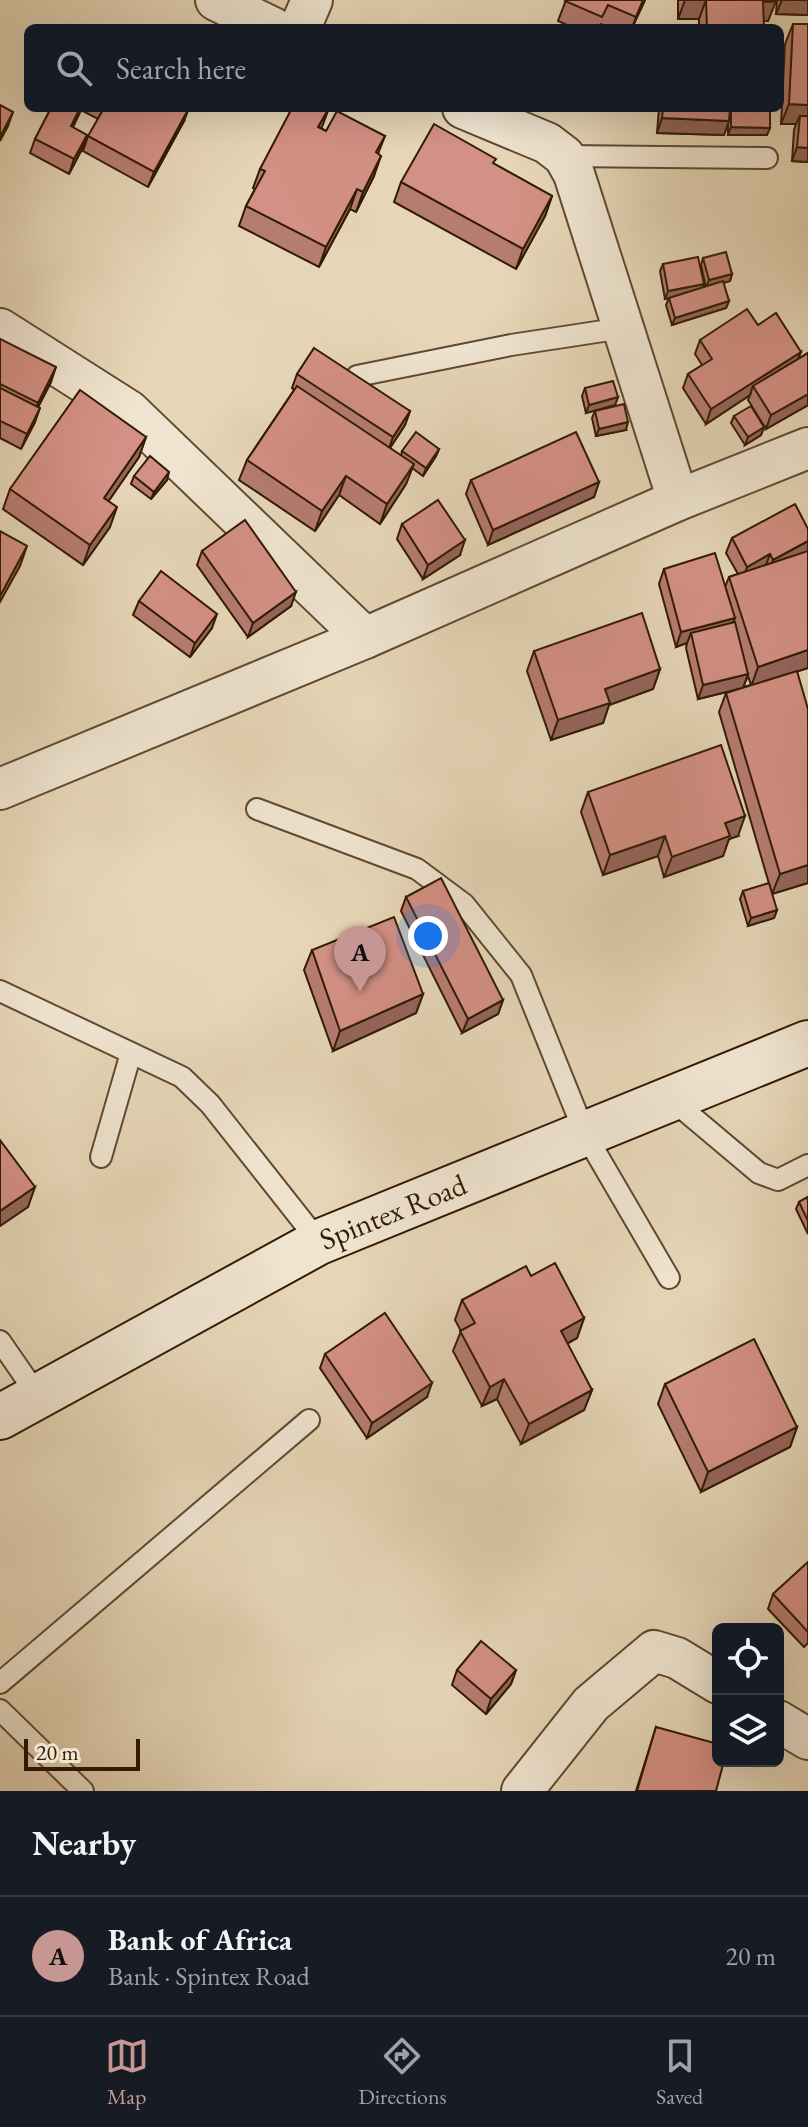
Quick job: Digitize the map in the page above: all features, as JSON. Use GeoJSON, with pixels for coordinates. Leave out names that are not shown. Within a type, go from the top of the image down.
{"type":"FeatureCollection","features":[{"type":"Feature","properties":{"kind":"main road","name":"Spintex Road"},"geometry":{"type":"LineString","coordinates":[[0,1417],[319,1242],[807,1045]]}},
{"type":"Feature","properties":{"kind":"street"},"geometry":{"type":"LineString","coordinates":[[216,0],[265,24]]}},
{"type":"Feature","properties":{"kind":"street"},"geometry":{"type":"LineString","coordinates":[[302,24],[312,0]]}},
{"type":"Feature","properties":{"kind":"street"},"geometry":{"type":"LineString","coordinates":[[473,112],[547,143],[564,156],[574,174],[678,500]]}},
{"type":"Feature","properties":{"kind":"street"},"geometry":{"type":"LineString","coordinates":[[0,329],[129,411],[365,638]]}},
{"type":"Feature","properties":{"kind":"street"},"geometry":{"type":"LineString","coordinates":[[0,789],[365,638],[678,500],[808,448]]}},
{"type":"Feature","properties":{"kind":"street"},"geometry":{"type":"LineString","coordinates":[[522,1791],[591,1704],[654,1651],[677,1658],[712,1679]]}},
{"type":"Feature","properties":{"kind":"street"},"geometry":{"type":"LineString","coordinates":[[784,1725],[808,1739]]}},
{"type":"Feature","properties":{"kind":"lane"},"geometry":{"type":"LineString","coordinates":[[564,156],[767,158]]}},
{"type":"Feature","properties":{"kind":"lane"},"geometry":{"type":"LineString","coordinates":[[357,376],[511,345],[623,328]]}},
{"type":"Feature","properties":{"kind":"lane"},"geometry":{"type":"LineString","coordinates":[[257,809],[417,869],[464,904],[521,975],[585,1134],[669,1278]]}},
{"type":"Feature","properties":{"kind":"lane"},"geometry":{"type":"LineString","coordinates":[[0,991],[182,1077],[210,1104],[319,1242]]}},
{"type":"Feature","properties":{"kind":"lane"},"geometry":{"type":"LineString","coordinates":[[101,1157],[131,1053]]}},
{"type":"Feature","properties":{"kind":"lane"},"geometry":{"type":"LineString","coordinates":[[671,1099],[759,1173],[778,1180],[808,1165]]}},
{"type":"Feature","properties":{"kind":"lane"},"geometry":{"type":"LineString","coordinates":[[0,1341],[38,1396]]}},
{"type":"Feature","properties":{"kind":"lane"},"geometry":{"type":"LineString","coordinates":[[0,1683],[309,1420]]}},
{"type":"Feature","properties":{"kind":"lane"},"geometry":{"type":"LineString","coordinates":[[0,1710],[83,1791]]}},
{"type":"Feature","properties":{"kind":"building"},"geometry":{"type":"Polygon","coordinates":[[[566,0],[643,0],[636,17],[608,5],[602,17],[566,0]]]}},
{"type":"Feature","properties":{"kind":"building"},"geometry":{"type":"Polygon","coordinates":[[[706,0],[776,0],[763,2],[764,24],[707,24],[706,0]]]}},
{"type":"Feature","properties":{"kind":"building"},"geometry":{"type":"Polygon","coordinates":[[[793,24],[808,24],[808,105],[789,104],[793,24]]]}},
{"type":"Feature","properties":{"kind":"building"},"geometry":{"type":"Polygon","coordinates":[[[0,105],[13,112],[0,137],[0,105]]]}},
{"type":"Feature","properties":{"kind":"building"},"geometry":{"type":"Polygon","coordinates":[[[49,112],[78,112],[71,126],[87,135],[74,159],[35,139],[49,112]]]}},
{"type":"Feature","properties":{"kind":"building"},"geometry":{"type":"Polygon","coordinates":[[[102,112],[187,112],[154,172],[88,136],[102,112]]]}},
{"type":"Feature","properties":{"kind":"building"},"geometry":{"type":"Polygon","coordinates":[[[290,112],[327,112],[318,127],[326,131],[339,112],[385,136],[376,152],[381,156],[363,192],[357,189],[326,247],[246,206],[265,171],[260,169],[290,112]]]}},
{"type":"Feature","properties":{"kind":"building"},"geometry":{"type":"Polygon","coordinates":[[[663,112],[730,112],[729,121],[662,118],[663,112]]]}},
{"type":"Feature","properties":{"kind":"building"},"geometry":{"type":"Polygon","coordinates":[[[731,112],[770,112],[770,128],[731,127],[731,112]]]}},
{"type":"Feature","properties":{"kind":"building"},"geometry":{"type":"Polygon","coordinates":[[[800,116],[808,116],[808,148],[797,147],[800,116]]]}},
{"type":"Feature","properties":{"kind":"building"},"geometry":{"type":"Polygon","coordinates":[[[434,124],[496,159],[493,163],[552,196],[523,249],[401,182],[434,124]]]}},
{"type":"Feature","properties":{"kind":"building"},"geometry":{"type":"Polygon","coordinates":[[[726,252],[732,274],[709,280],[703,258],[726,252]]]}},
{"type":"Feature","properties":{"kind":"building"},"geometry":{"type":"Polygon","coordinates":[[[698,257],[704,284],[668,291],[663,264],[698,257]]]}},
{"type":"Feature","properties":{"kind":"building"},"geometry":{"type":"Polygon","coordinates":[[[723,281],[729,301],[675,318],[669,298],[723,281]]]}},
{"type":"Feature","properties":{"kind":"building"},"geometry":{"type":"Polygon","coordinates":[[[747,309],[758,325],[776,313],[801,352],[711,409],[688,374],[712,359],[700,340],[747,309]]]}},
{"type":"Feature","properties":{"kind":"building"},"geometry":{"type":"Polygon","coordinates":[[[0,339],[56,367],[38,403],[0,384],[0,339]]]}},
{"type":"Feature","properties":{"kind":"building"},"geometry":{"type":"Polygon","coordinates":[[[314,348],[410,411],[393,437],[297,374],[314,348]]]}},
{"type":"Feature","properties":{"kind":"building"},"geometry":{"type":"Polygon","coordinates":[[[808,353],[808,394],[771,415],[753,386],[808,353]]]}},
{"type":"Feature","properties":{"kind":"building"},"geometry":{"type":"Polygon","coordinates":[[[613,381],[618,397],[589,405],[585,388],[613,381]]]}},
{"type":"Feature","properties":{"kind":"building"},"geometry":{"type":"Polygon","coordinates":[[[297,386],[414,464],[387,504],[346,476],[322,511],[247,460],[297,386]]]}},
{"type":"Feature","properties":{"kind":"building"},"geometry":{"type":"Polygon","coordinates":[[[0,388],[40,408],[27,434],[0,421],[0,388]]]}},
{"type":"Feature","properties":{"kind":"building"},"geometry":{"type":"Polygon","coordinates":[[[80,390],[146,437],[104,498],[117,507],[90,545],[10,489],[80,390]]]}},
{"type":"Feature","properties":{"kind":"building"},"geometry":{"type":"Polygon","coordinates":[[[624,404],[628,422],[599,429],[595,411],[624,404]]]}},
{"type":"Feature","properties":{"kind":"building"},"geometry":{"type":"Polygon","coordinates":[[[751,406],[764,427],[748,437],[734,416],[751,406]]]}},
{"type":"Feature","properties":{"kind":"building"},"geometry":{"type":"Polygon","coordinates":[[[416,432],[439,449],[426,468],[402,451],[416,432]]]}},
{"type":"Feature","properties":{"kind":"building"},"geometry":{"type":"Polygon","coordinates":[[[576,432],[599,482],[493,530],[471,480],[576,432]]]}},
{"type":"Feature","properties":{"kind":"building"},"geometry":{"type":"Polygon","coordinates":[[[150,456],[169,472],[154,492],[134,476],[150,456]]]}},
{"type":"Feature","properties":{"kind":"building"},"geometry":{"type":"Polygon","coordinates":[[[438,500],[465,540],[428,565],[402,524],[438,500]]]}},
{"type":"Feature","properties":{"kind":"building"},"geometry":{"type":"Polygon","coordinates":[[[795,504],[808,529],[808,541],[773,560],[770,554],[747,567],[732,538],[795,504]]]}},
{"type":"Feature","properties":{"kind":"building"},"geometry":{"type":"Polygon","coordinates":[[[245,520],[296,592],[253,623],[202,551],[245,520]]]}},
{"type":"Feature","properties":{"kind":"building"},"geometry":{"type":"Polygon","coordinates":[[[0,531],[27,546],[0,596],[0,531]]]}},
{"type":"Feature","properties":{"kind":"building"},"geometry":{"type":"Polygon","coordinates":[[[808,551],[808,650],[758,667],[729,577],[808,551]]]}},
{"type":"Feature","properties":{"kind":"building"},"geometry":{"type":"Polygon","coordinates":[[[715,553],[735,618],[681,632],[664,569],[715,553]]]}},
{"type":"Feature","properties":{"kind":"building"},"geometry":{"type":"Polygon","coordinates":[[[161,571],[217,614],[195,643],[139,601],[161,571]]]}},
{"type":"Feature","properties":{"kind":"building"},"geometry":{"type":"Polygon","coordinates":[[[642,613],[660,669],[605,689],[610,703],[558,720],[534,651],[642,613]]]}},
{"type":"Feature","properties":{"kind":"building"},"geometry":{"type":"Polygon","coordinates":[[[735,622],[748,674],[703,685],[691,633],[735,622]]]}},
{"type":"Feature","properties":{"kind":"building"},"geometry":{"type":"Polygon","coordinates":[[[797,671],[808,709],[808,865],[780,874],[726,693],[797,671]]]}},
{"type":"Feature","properties":{"kind":"building"},"geometry":{"type":"Polygon","coordinates":[[[721,745],[745,816],[725,823],[730,836],[672,857],[665,836],[610,855],[588,792],[721,745]]]}},
{"type":"Feature","properties":{"kind":"building"},"geometry":{"type":"Polygon","coordinates":[[[441,878],[503,1000],[468,1019],[406,897],[441,878]]]}},
{"type":"Feature","properties":{"kind":"building"},"geometry":{"type":"Polygon","coordinates":[[[769,883],[777,910],[751,918],[743,891],[769,883]]]}},
{"type":"Feature","properties":{"kind":"building"},"geometry":{"type":"Polygon","coordinates":[[[394,917],[423,994],[340,1031],[312,950],[394,917]]]}},
{"type":"Feature","properties":{"kind":"building"},"geometry":{"type":"Polygon","coordinates":[[[0,1140],[35,1187],[0,1211],[0,1140]]]}},
{"type":"Feature","properties":{"kind":"building"},"geometry":{"type":"Polygon","coordinates":[[[808,1197],[808,1221],[799,1202],[808,1197]]]}},
{"type":"Feature","properties":{"kind":"building"},"geometry":{"type":"Polygon","coordinates":[[[555,1263],[584,1318],[561,1331],[592,1390],[529,1424],[504,1379],[490,1387],[460,1331],[475,1323],[462,1300],[526,1266],[531,1276],[555,1263]]]}},
{"type":"Feature","properties":{"kind":"building"},"geometry":{"type":"Polygon","coordinates":[[[385,1313],[432,1383],[372,1423],[325,1354],[385,1313]]]}},
{"type":"Feature","properties":{"kind":"building"},"geometry":{"type":"Polygon","coordinates":[[[754,1339],[797,1427],[708,1472],[665,1384],[754,1339]]]}},
{"type":"Feature","properties":{"kind":"building"},"geometry":{"type":"Polygon","coordinates":[[[808,1562],[808,1632],[773,1594],[808,1562]]]}},
{"type":"Feature","properties":{"kind":"building"},"geometry":{"type":"Polygon","coordinates":[[[481,1641],[516,1670],[491,1699],[457,1670],[481,1641]]]}},
{"type":"Feature","properties":{"kind":"building"},"geometry":{"type":"Polygon","coordinates":[[[656,1727],[712,1742],[712,1767],[722,1767],[716,1791],[637,1791],[656,1727]]]}},
{"type":"Feature","properties":{"kind":"place","name":"Bank of Africa"},"geometry":{"type":"Point","coordinates":[360,992]}}]}
